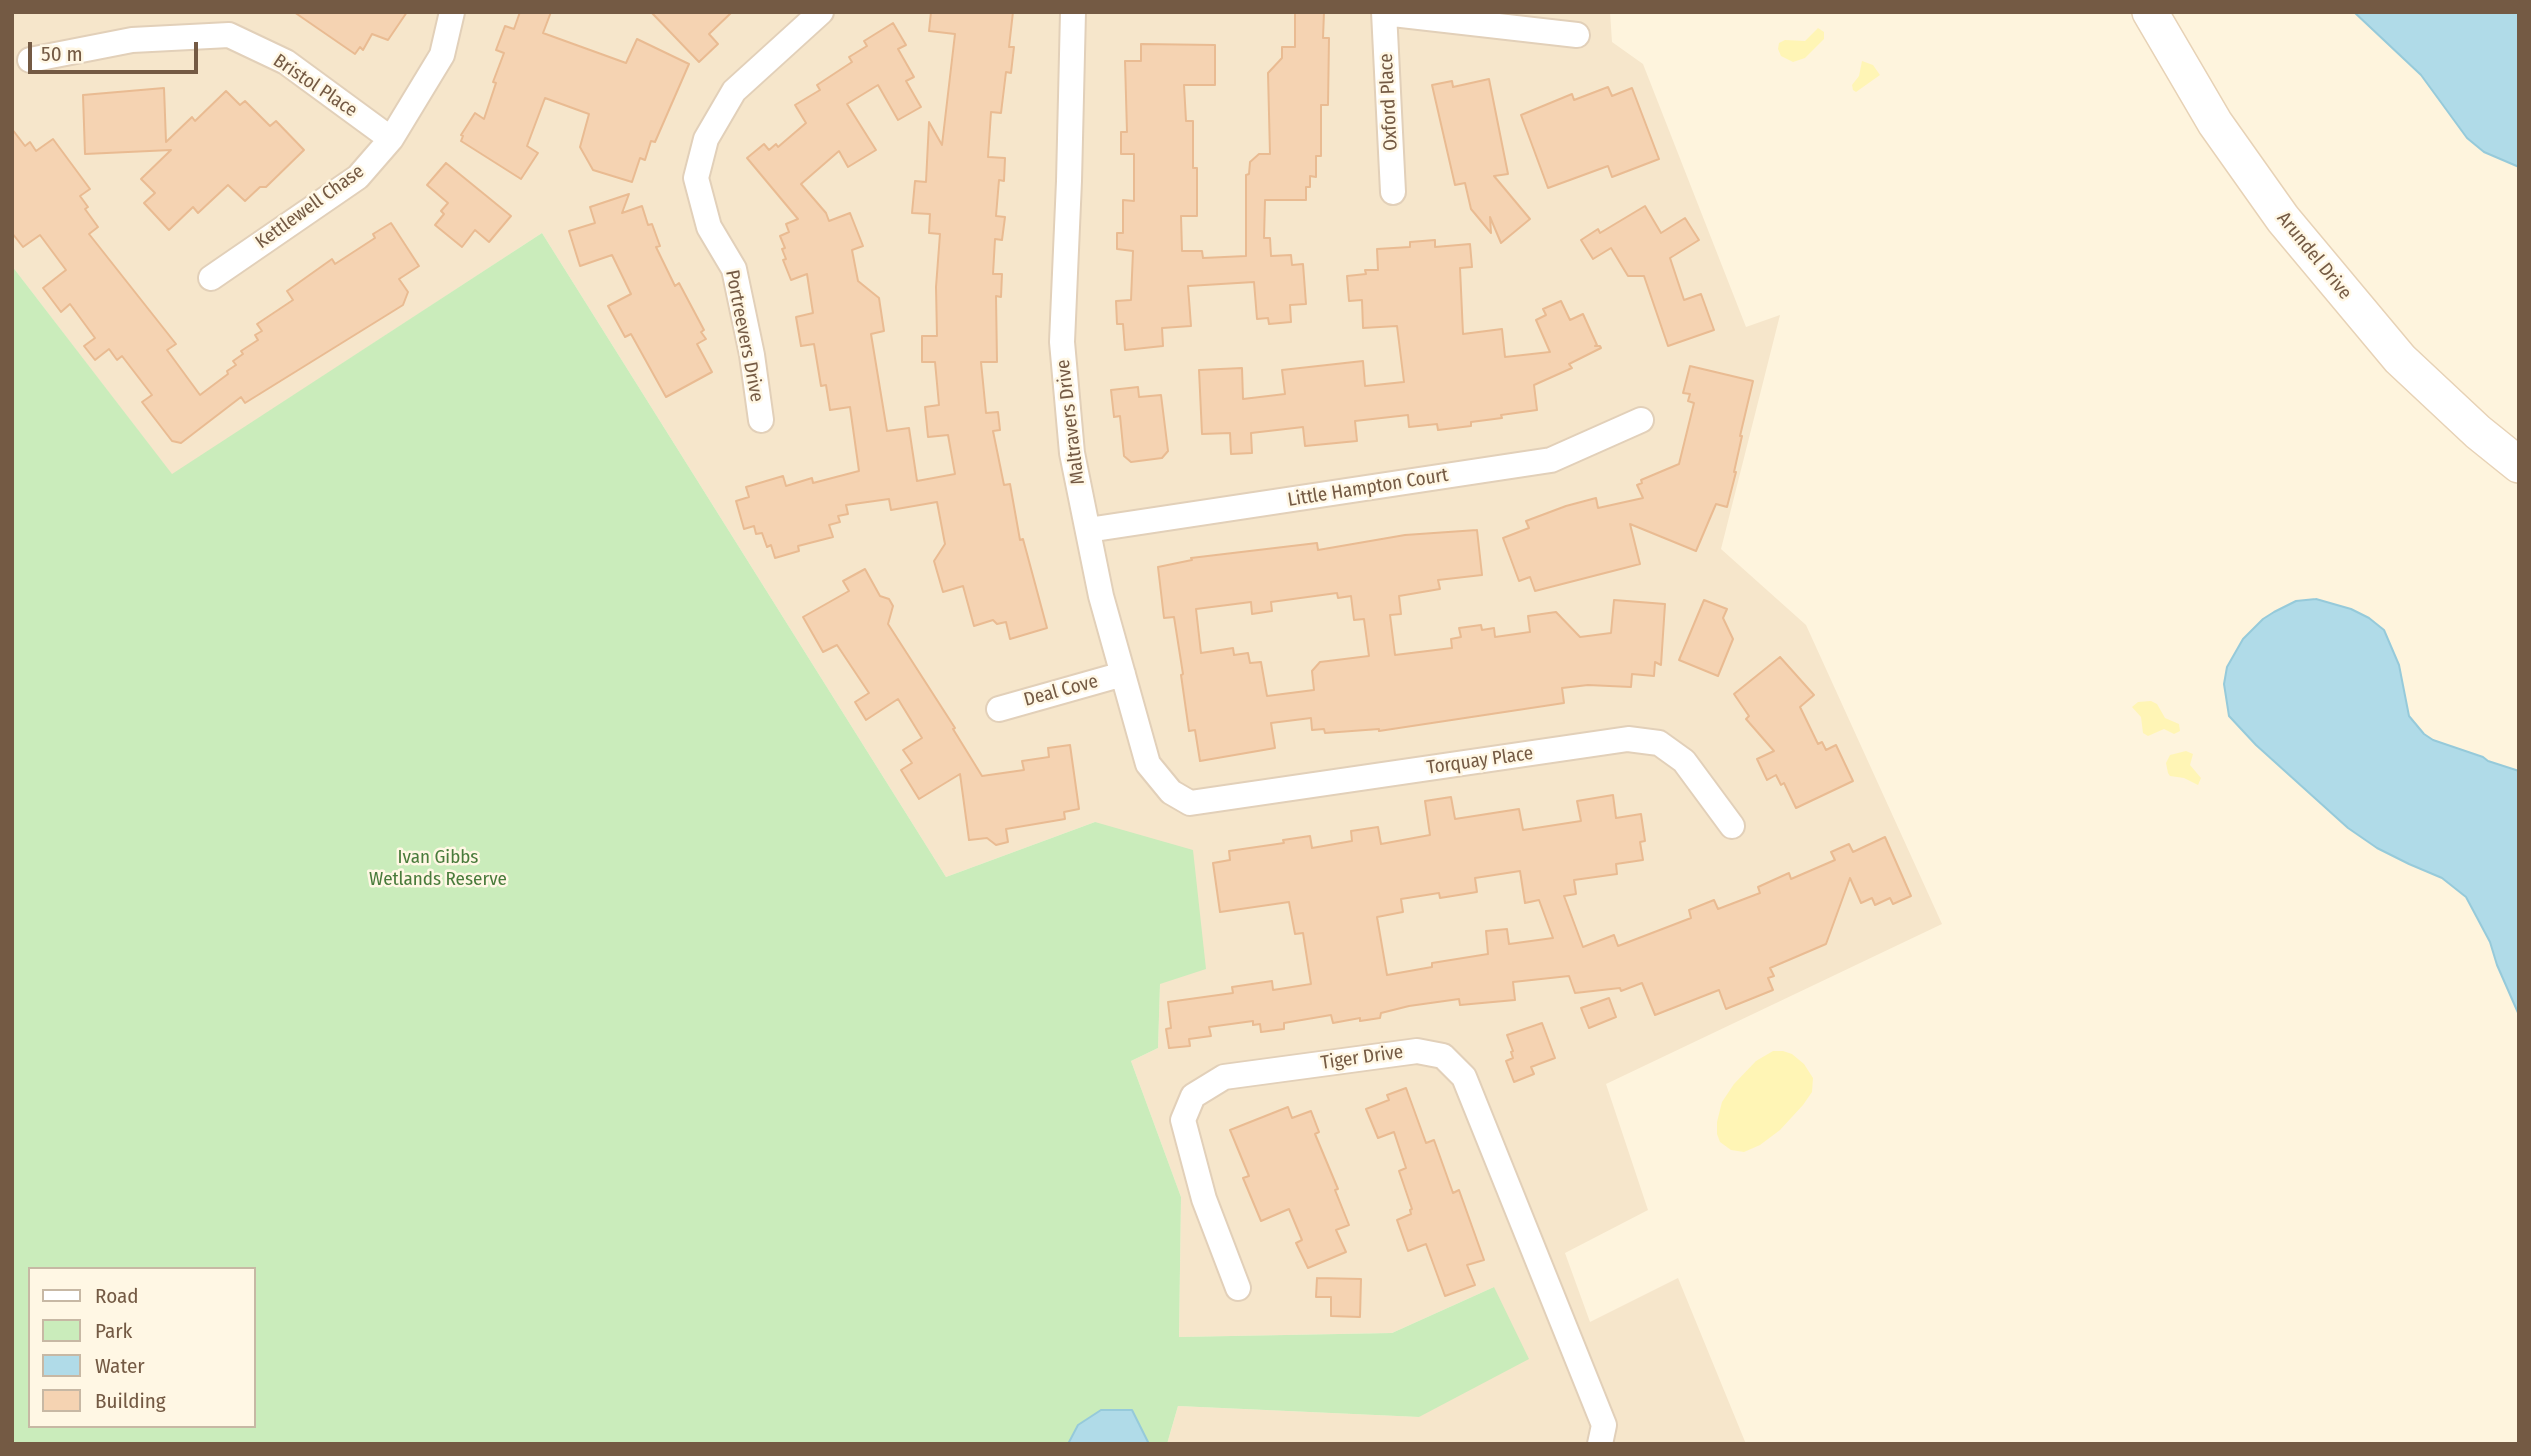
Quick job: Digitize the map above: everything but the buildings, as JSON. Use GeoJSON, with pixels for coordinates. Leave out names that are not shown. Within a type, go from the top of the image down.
{"type":"FeatureCollection","features":[{"type":"Feature","properties":{"kind":"main road","name":"Arundel Drive"},"geometry":{"type":"LineString","coordinates":[[2150,12],[2215,123],[2283,219],[2400,359],[2478,432],[2519,465]]}},
{"type":"Feature","properties":{"kind":"street","name":"Kettlewell Chase"},"geometry":{"type":"LineString","coordinates":[[211,278],[358,177],[391,139],[442,55],[452,12]]}},
{"type":"Feature","properties":{"kind":"street","name":"Portreevers Drive"},"geometry":{"type":"LineString","coordinates":[[761,420],[752,355],[734,269],[709,227],[696,178],[706,139],[734,91],[821,12]]}},
{"type":"Feature","properties":{"kind":"street","name":"Maltravers Drive"},"geometry":{"type":"LineString","coordinates":[[1073,12],[1062,342],[1072,453],[1101,596],[1148,764],[1171,792],[1190,803]]}},
{"type":"Feature","properties":{"kind":"street"},"geometry":{"type":"LineString","coordinates":[[1384,12],[1577,35]]}},
{"type":"Feature","properties":{"kind":"street","name":"Oxford Place"},"geometry":{"type":"LineString","coordinates":[[1384,12],[1393,192]]}},
{"type":"Feature","properties":{"kind":"street","name":"Bristol Place"},"geometry":{"type":"LineString","coordinates":[[30,60],[132,40],[229,35],[286,62],[391,139]]}},
{"type":"Feature","properties":{"kind":"street","name":"Little Hampton Court"},"geometry":{"type":"LineString","coordinates":[[1087,530],[1551,460],[1641,420]]}},
{"type":"Feature","properties":{"kind":"street","name":"Deal Cove"},"geometry":{"type":"LineString","coordinates":[[999,709],[1123,674]]}},
{"type":"Feature","properties":{"kind":"street","name":"Torquay Place"},"geometry":{"type":"LineString","coordinates":[[1190,803],[1628,739],[1659,743],[1684,761],[1732,826]]}},
{"type":"Feature","properties":{"kind":"street","name":"Tiger Drive"},"geometry":{"type":"LineString","coordinates":[[1238,1288],[1204,1199],[1183,1120],[1192,1096],[1224,1077],[1417,1051],[1443,1056],[1464,1077],[1604,1424],[1600,1444]]}},
{"type":"Feature","properties":{"kind":"shaded area"},"geometry":{"type":"Polygon","coordinates":[[[12,12],[1610,12],[1612,42],[1643,64],[1746,327],[1780,315],[1721,549],[1806,625],[1942,924],[1606,1084],[1648,1210],[1565,1253],[1590,1322],[1678,1278],[1746,1444],[1167,1444],[1178,1406],[1419,1417],[1494,1287],[1392,1333],[1179,1337],[1181,1197],[1131,1061],[1158,1048],[1160,984],[1095,822],[946,877],[542,233],[172,475],[12,266],[12,12]]]}},
{"type":"Feature","properties":{"kind":"green space","name":"Ivan Gibbs Wetlands Reserve"},"geometry":{"type":"Polygon","coordinates":[[[542,233],[946,877],[1095,822],[1193,850],[1206,969],[1160,984],[1158,1048],[1131,1061],[1181,1197],[1179,1337],[1392,1333],[1494,1287],[1529,1359],[1419,1417],[1178,1406],[1167,1444],[12,1444],[12,266],[172,474],[542,233]]]}},
{"type":"Feature","properties":{"kind":"sand"},"geometry":{"type":"Polygon","coordinates":[[[1818,28],[1824,32],[1824,39],[1805,58],[1793,62],[1781,56],[1779,43],[1785,40],[1805,41],[1818,28]]]}},
{"type":"Feature","properties":{"kind":"sand"},"geometry":{"type":"Polygon","coordinates":[[[1862,61],[1873,65],[1880,75],[1856,92],[1852,85],[1859,76],[1862,61]]]}},
{"type":"Feature","properties":{"kind":"sand"},"geometry":{"type":"Polygon","coordinates":[[[2151,701],[2157,704],[2165,718],[2179,724],[2180,731],[2174,734],[2164,729],[2148,736],[2143,733],[2141,717],[2132,707],[2138,702],[2151,701]]]}},
{"type":"Feature","properties":{"kind":"sand"},"geometry":{"type":"Polygon","coordinates":[[[2186,751],[2193,754],[2190,765],[2201,778],[2198,785],[2168,773],[2166,763],[2170,755],[2186,751]]]}},
{"type":"Feature","properties":{"kind":"sand"},"geometry":{"type":"Polygon","coordinates":[[[1773,1051],[1792,1054],[1804,1064],[1813,1078],[1812,1092],[1780,1130],[1760,1145],[1744,1152],[1731,1150],[1720,1142],[1717,1134],[1722,1102],[1734,1084],[1756,1061],[1773,1051]]]}},
{"type":"Feature","properties":{"kind":"water"},"geometry":{"type":"Polygon","coordinates":[[[2354,12],[2519,12],[2519,167],[2484,152],[2467,138],[2421,75],[2354,12]]]}},
{"type":"Feature","properties":{"kind":"water"},"geometry":{"type":"Polygon","coordinates":[[[2316,599],[2351,609],[2384,630],[2399,665],[2409,716],[2424,734],[2433,740],[2519,771],[2519,1015],[2490,942],[2466,897],[2442,878],[2377,848],[2348,828],[2256,745],[2229,716],[2224,684],[2227,667],[2243,639],[2274,612],[2296,601],[2316,599]]]}},
{"type":"Feature","properties":{"kind":"water"},"geometry":{"type":"Polygon","coordinates":[[[1101,1410],[1132,1410],[1149,1444],[1068,1444],[1078,1425],[1101,1410]]]}}]}
